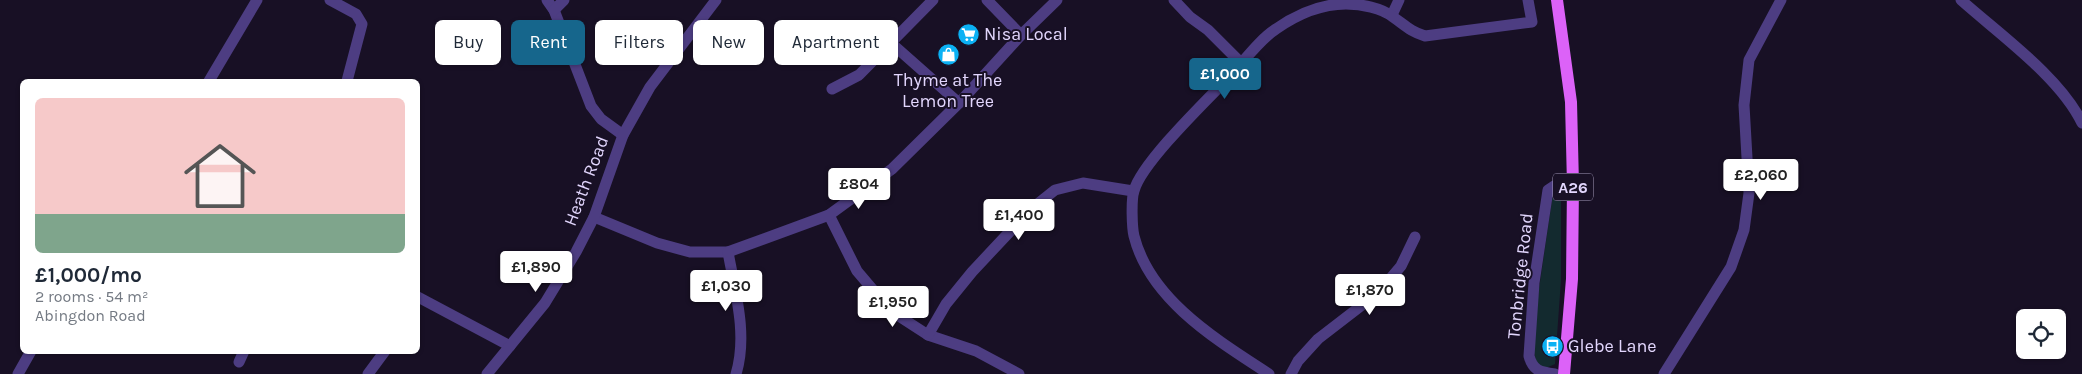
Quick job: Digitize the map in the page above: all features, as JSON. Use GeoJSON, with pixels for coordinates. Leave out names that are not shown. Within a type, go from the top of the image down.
{"type":"FeatureCollection","features":[{"type":"Feature","properties":{"kind":"main road","name":"A26"},"geometry":{"type":"LineString","coordinates":[[1557,0],[1570,102],[1573,185],[1572,279],[1564,374]]}},
{"type":"Feature","properties":{"kind":"street"},"geometry":{"type":"LineString","coordinates":[[211,79],[257,0]]}},
{"type":"Feature","properties":{"kind":"street"},"geometry":{"type":"LineString","coordinates":[[330,0],[356,14],[362,24],[348,79]]}},
{"type":"Feature","properties":{"kind":"street"},"geometry":{"type":"LineString","coordinates":[[547,0],[554,10],[591,106],[601,120],[623,135]]}},
{"type":"Feature","properties":{"kind":"street"},"geometry":{"type":"LineString","coordinates":[[554,10],[564,0]]}},
{"type":"Feature","properties":{"kind":"street","name":"Heath Road"},"geometry":{"type":"LineString","coordinates":[[487,374],[545,303],[576,252],[594,217],[623,135],[650,88],[716,0]]}},
{"type":"Feature","properties":{"kind":"street"},"geometry":{"type":"LineString","coordinates":[[898,34],[933,0]]}},
{"type":"Feature","properties":{"kind":"street"},"geometry":{"type":"LineString","coordinates":[[987,0],[1021,35]]}},
{"type":"Feature","properties":{"kind":"street"},"geometry":{"type":"LineString","coordinates":[[594,217],[656,243],[690,252],[728,252],[829,215],[892,169],[960,104],[1021,35],[1057,0]]}},
{"type":"Feature","properties":{"kind":"street"},"geometry":{"type":"LineString","coordinates":[[1174,0],[1241,63]]}},
{"type":"Feature","properties":{"kind":"street"},"geometry":{"type":"LineString","coordinates":[[1392,16],[1398,0]]}},
{"type":"Feature","properties":{"kind":"street"},"geometry":{"type":"LineString","coordinates":[[1269,374],[1193,320],[1161,289],[1145,266],[1134,235],[1133,191],[1143,172],[1241,63],[1274,30],[1300,14],[1327,3],[1370,7],[1392,16],[1410,31],[1425,36],[1532,22],[1528,0]]}},
{"type":"Feature","properties":{"kind":"street"},"geometry":{"type":"LineString","coordinates":[[1664,374],[1731,267],[1744,230],[1749,193],[1744,105],[1749,60],[1781,0]]}},
{"type":"Feature","properties":{"kind":"street"},"geometry":{"type":"LineString","coordinates":[[1961,0],[2037,66],[2077,112],[2082,123]]}},
{"type":"Feature","properties":{"kind":"street"},"geometry":{"type":"LineString","coordinates":[[898,49],[960,104]]}},
{"type":"Feature","properties":{"kind":"street"},"geometry":{"type":"LineString","coordinates":[[832,89],[859,75],[868,65]]}},
{"type":"Feature","properties":{"kind":"street"},"geometry":{"type":"LineString","coordinates":[[928,335],[946,304],[972,272],[1030,210],[1055,190],[1082,184],[1133,191]]}},
{"type":"Feature","properties":{"kind":"street","name":"Tonbridge Road"},"geometry":{"type":"LineString","coordinates":[[1555,374],[1535,370],[1531,365],[1529,356],[1534,284],[1548,190],[1554,186],[1573,185]]}},
{"type":"Feature","properties":{"kind":"street"},"geometry":{"type":"LineString","coordinates":[[829,215],[857,271],[890,311],[928,335],[976,351],[1019,374]]}},
{"type":"Feature","properties":{"kind":"street"},"geometry":{"type":"LineString","coordinates":[[1291,374],[1298,361],[1318,339],[1380,292],[1401,266],[1415,237]]}},
{"type":"Feature","properties":{"kind":"street"},"geometry":{"type":"LineString","coordinates":[[728,252],[739,310],[740,338],[736,374]]}},
{"type":"Feature","properties":{"kind":"street"},"geometry":{"type":"LineString","coordinates":[[420,301],[510,346]]}},
{"type":"Feature","properties":{"kind":"street"},"geometry":{"type":"LineString","coordinates":[[18,374],[29,354]]}},
{"type":"Feature","properties":{"kind":"street"},"geometry":{"type":"LineString","coordinates":[[368,374],[383,354]]}},
{"type":"Feature","properties":{"kind":"green space"},"geometry":{"type":"Polygon","coordinates":[[[1555,191],[1561,193],[1561,280],[1555,364],[1546,368],[1537,365],[1534,352],[1538,296],[1553,193],[1555,191]]]}},
{"type":"Feature","properties":{"kind":"place","name":"Nisa Local"},"geometry":{"type":"Point","coordinates":[968,34]}},
{"type":"Feature","properties":{"kind":"place","name":"Thyme at The Lemon Tree"},"geometry":{"type":"Point","coordinates":[948,55]}},
{"type":"Feature","properties":{"kind":"place","name":"Glebe Lane"},"geometry":{"type":"Point","coordinates":[1552,346]}}]}
